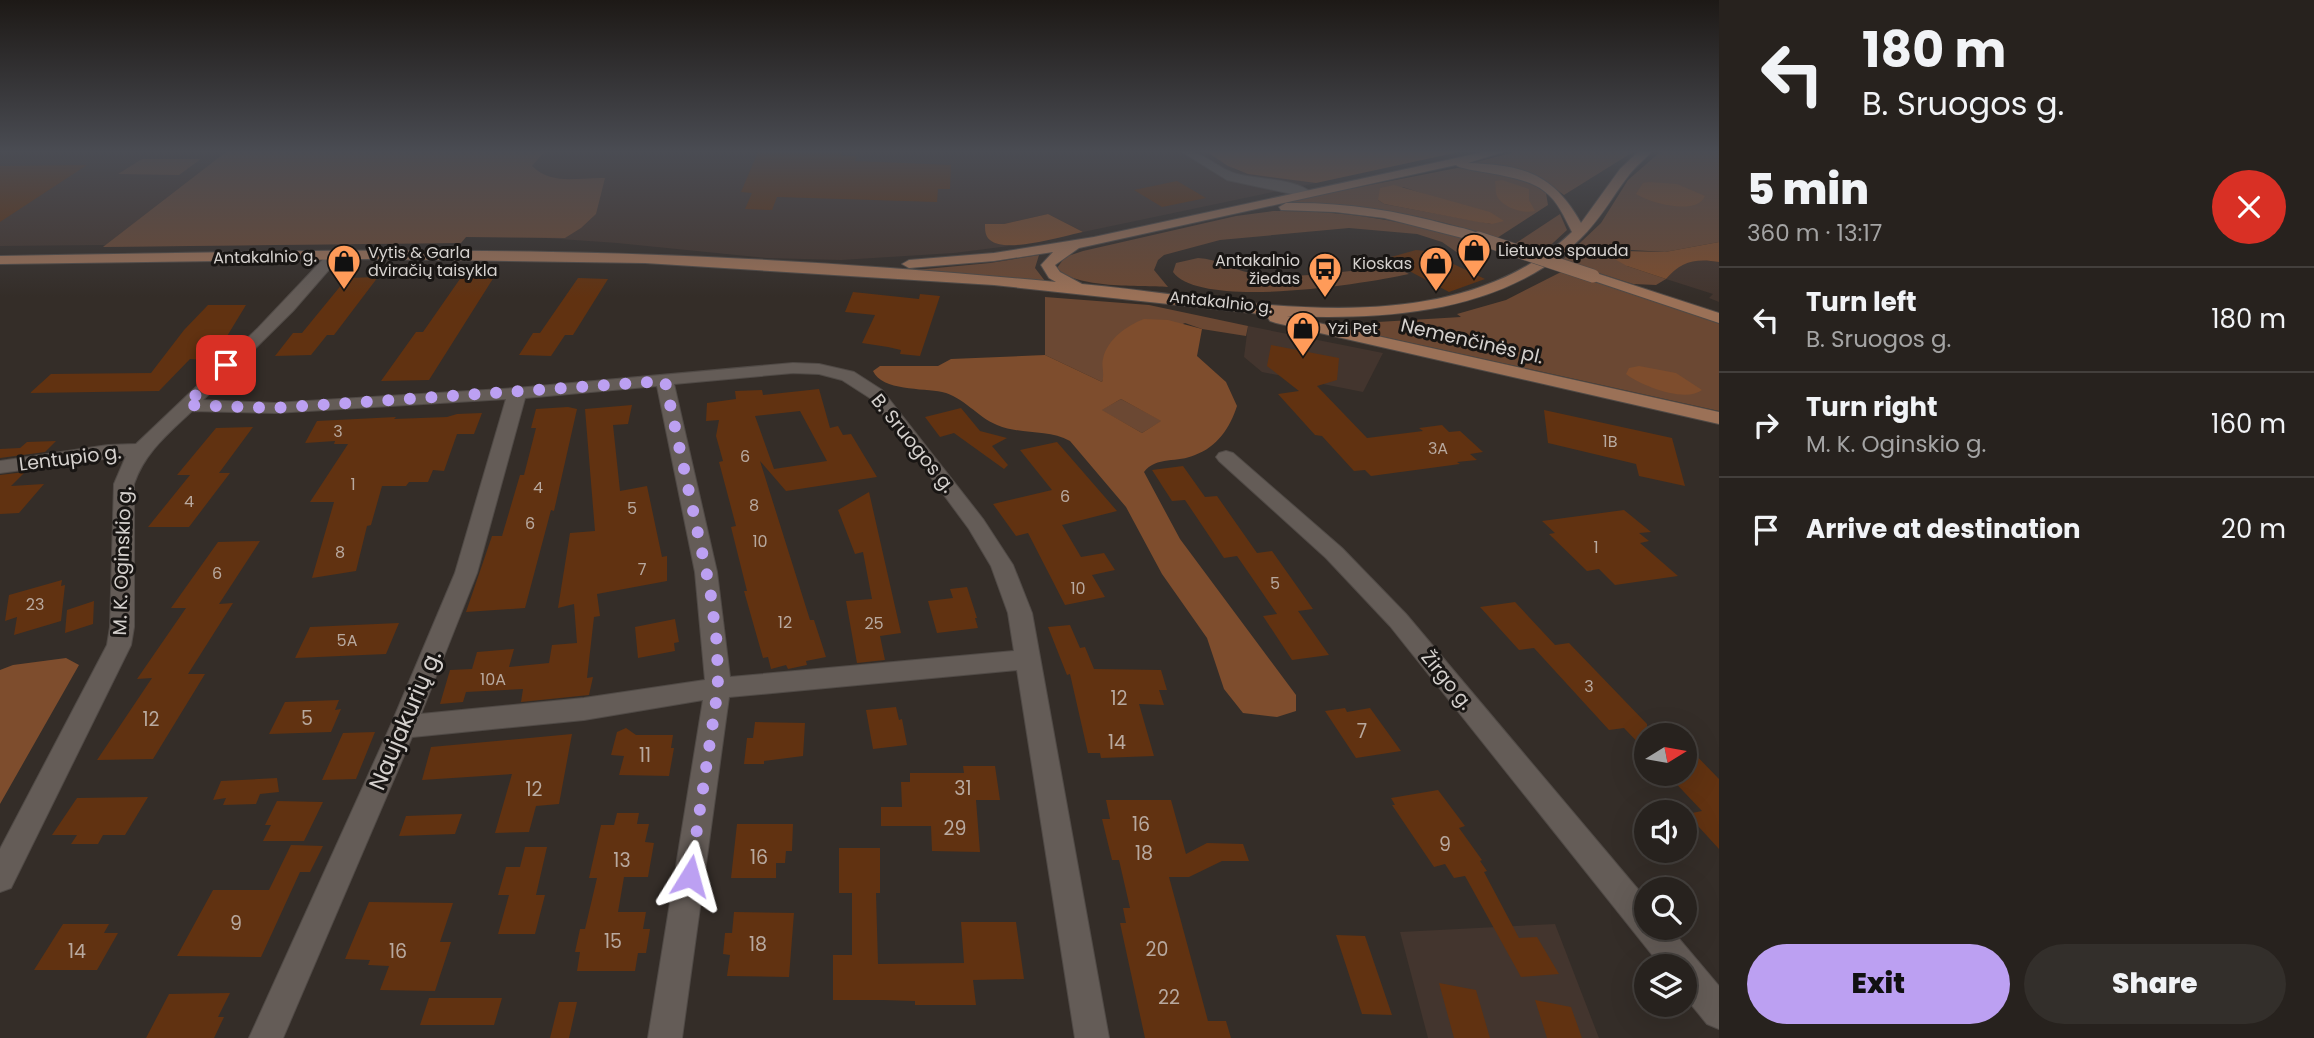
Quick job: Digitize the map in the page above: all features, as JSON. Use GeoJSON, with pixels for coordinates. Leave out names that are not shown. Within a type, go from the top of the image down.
{"type":"FeatureCollection","features":[{"type":"Feature","properties":{"kind":"main road","name":"Antakalnio g."},"geometry":{"type":"LineString","coordinates":[[0,260],[569,256],[812,265],[953,261],[1094,241],[1274,200]]}},
{"type":"Feature","properties":{"kind":"main road"},"geometry":{"type":"LineString","coordinates":[[1561,200],[1579,232]]}},
{"type":"Feature","properties":{"kind":"main road","name":"Antakalnio g."},"geometry":{"type":"LineString","coordinates":[[739,263],[1151,295],[1216,305],[1348,311],[1428,305],[1478,292],[1503,282],[1557,252],[1579,232],[1606,200]]}},
{"type":"Feature","properties":{"kind":"main road"},"geometry":{"type":"LineString","coordinates":[[1228,211],[1291,206],[1357,210],[1429,223],[1719,318]]}},
{"type":"Feature","properties":{"kind":"main road"},"geometry":{"type":"LineString","coordinates":[[1092,290],[1060,279],[1048,265],[1060,254],[1094,241]]}},
{"type":"Feature","properties":{"kind":"main road","name":"Nemenčinės pl."},"geometry":{"type":"LineString","coordinates":[[1216,305],[1719,418]]}},
{"type":"Feature","properties":{"kind":"street","name":"M. K. Oginskio g."},"geometry":{"type":"LineString","coordinates":[[0,878],[119,645],[122,627],[124,484],[131,464],[141,450],[186,405],[298,297],[333,257]]}},
{"type":"Feature","properties":{"kind":"street","name":"B. Sruogos g."},"geometry":{"type":"LineString","coordinates":[[186,405],[275,408],[517,393],[793,368],[835,371],[861,383],[876,394],[906,430],[976,524],[1002,565],[1020,613],[1030,659],[1092,1038]]}},
{"type":"Feature","properties":{"kind":"street"},"geometry":{"type":"LineString","coordinates":[[665,381],[710,589],[717,644],[718,688],[666,1038]]}},
{"type":"Feature","properties":{"kind":"street","name":"Naujakurių g."},"geometry":{"type":"LineString","coordinates":[[266,1038],[403,727],[466,573],[517,393]]}},
{"type":"Feature","properties":{"kind":"street","name":"Lentupio g."},"geometry":{"type":"LineString","coordinates":[[0,467],[141,450]]}},
{"type":"Feature","properties":{"kind":"street","name":"Žirgo g."},"geometry":{"type":"LineString","coordinates":[[1226,457],[1334,553],[1398,620],[1634,909]]}},
{"type":"Feature","properties":{"kind":"street"},"geometry":{"type":"LineString","coordinates":[[403,727],[584,709],[718,688],[1030,659]]}},
{"type":"Feature","properties":{"kind":"street","name":"Žirgo g."},"geometry":{"type":"LineString","coordinates":[[1660,940],[1671,954]]}},
{"type":"Feature","properties":{"kind":"street"},"geometry":{"type":"LineString","coordinates":[[1697,986],[1719,1013]]}},
{"type":"Feature","properties":{"kind":"shaded area"},"geometry":{"type":"Polygon","coordinates":[[[0,200],[1233,200],[1083,232],[1048,214],[1004,224],[992,242],[1009,246],[954,253],[841,260],[766,258],[531,237],[466,237],[461,243],[0,246],[0,200]]]}},
{"type":"Feature","properties":{"kind":"shaded area"},"geometry":{"type":"Polygon","coordinates":[[[163,200],[599,200],[596,214],[565,238],[466,237],[461,243],[103,247],[163,200]]]}},
{"type":"Feature","properties":{"kind":"shaded area"},"geometry":{"type":"Polygon","coordinates":[[[1291,200],[1379,200],[1384,204],[1492,224],[1443,200],[1547,200],[1548,205],[1497,238],[1389,211],[1278,203],[1291,200]]]}},
{"type":"Feature","properties":{"kind":"shaded area"},"geometry":{"type":"Polygon","coordinates":[[[1379,200],[1449,200],[1490,212],[1504,221],[1492,224],[1384,204],[1379,200]]]}},
{"type":"Feature","properties":{"kind":"shaded area"},"geometry":{"type":"Polygon","coordinates":[[[1529,200],[1535,211],[1520,211],[1501,202],[1529,200]]]}},
{"type":"Feature","properties":{"kind":"shaded area"},"geometry":{"type":"Polygon","coordinates":[[[1615,200],[1719,200],[1719,242],[1665,252],[1631,250],[1627,266],[1666,279],[1656,285],[1633,284],[1561,261],[1601,223],[1615,200]]]}},
{"type":"Feature","properties":{"kind":"shaded area"},"geometry":{"type":"Polygon","coordinates":[[[1651,200],[1701,200],[1683,207],[1651,200]]]}},
{"type":"Feature","properties":{"kind":"shaded area"},"geometry":{"type":"Polygon","coordinates":[[[1273,211],[1382,219],[1488,247],[1465,258],[1442,242],[1417,234],[1349,228],[1220,240],[1164,255],[1158,260],[1154,270],[1168,287],[1093,283],[1066,275],[1057,268],[1065,257],[1083,251],[1236,216],[1273,211]]]}},
{"type":"Feature","properties":{"kind":"shaded area"},"geometry":{"type":"Polygon","coordinates":[[[1048,214],[1083,232],[1021,245],[997,244],[986,235],[985,224],[1004,224],[1048,214]]]}},
{"type":"Feature","properties":{"kind":"shaded area"},"geometry":{"type":"Polygon","coordinates":[[[1560,214],[1567,230],[1541,254],[1513,245],[1560,214]]]}},
{"type":"Feature","properties":{"kind":"shaded area"},"geometry":{"type":"Polygon","coordinates":[[[1719,242],[1719,262],[1690,262],[1677,268],[1666,279],[1627,266],[1611,257],[1623,251],[1665,252],[1719,242]]]}},
{"type":"Feature","properties":{"kind":"shaded area"},"geometry":{"type":"Polygon","coordinates":[[[1039,255],[1035,268],[1045,281],[915,270],[990,263],[1039,255]]]}},
{"type":"Feature","properties":{"kind":"shaded area"},"geometry":{"type":"Polygon","coordinates":[[[1198,258],[1212,260],[1244,272],[1265,275],[1307,275],[1371,269],[1381,260],[1409,274],[1322,288],[1248,292],[1215,290],[1189,283],[1173,272],[1176,263],[1198,258]]]}},
{"type":"Feature","properties":{"kind":"shaded area"},"geometry":{"type":"Polygon","coordinates":[[[1694,259],[1719,262],[1719,302],[1709,298],[1713,294],[1666,279],[1675,268],[1694,259]]]}},
{"type":"Feature","properties":{"kind":"shaded area"},"geometry":{"type":"Polygon","coordinates":[[[1563,271],[1719,323],[1719,411],[1362,332],[1361,323],[1461,317],[1457,314],[1506,300],[1563,271]]]}},
{"type":"Feature","properties":{"kind":"shaded area"},"geometry":{"type":"Polygon","coordinates":[[[1045,297],[1149,305],[1248,326],[1246,336],[1202,329],[1185,323],[1103,359],[1105,374],[1102,382],[1045,355],[1045,297]]]}},
{"type":"Feature","properties":{"kind":"shaded area"},"geometry":{"type":"Polygon","coordinates":[[[1144,319],[1168,320],[1202,329],[1197,356],[1226,382],[1237,406],[1226,429],[1216,442],[1203,452],[1155,464],[1144,472],[1180,539],[1296,695],[1296,711],[1277,717],[1243,713],[1224,689],[1207,638],[1162,574],[1126,507],[1070,441],[1053,435],[997,425],[950,395],[894,385],[885,382],[873,371],[880,366],[938,366],[951,359],[1045,355],[1102,382],[1103,362],[1109,345],[1125,329],[1144,319]],[[1121,399],[1102,410],[1142,433],[1161,421],[1121,399]]]}},
{"type":"Feature","properties":{"kind":"shaded area"},"geometry":{"type":"Polygon","coordinates":[[[1248,326],[1383,353],[1363,392],[1262,372],[1244,357],[1248,326]]]}},
{"type":"Feature","properties":{"kind":"shaded area"},"geometry":{"type":"Polygon","coordinates":[[[1639,366],[1676,373],[1702,390],[1685,395],[1652,388],[1626,374],[1629,368],[1639,366]]]}},
{"type":"Feature","properties":{"kind":"shaded area"},"geometry":{"type":"Polygon","coordinates":[[[1121,399],[1162,421],[1142,433],[1101,410],[1121,399]]]}},
{"type":"Feature","properties":{"kind":"shaded area"},"geometry":{"type":"Polygon","coordinates":[[[66,658],[79,665],[0,804],[0,670],[13,665],[66,658]]]}},
{"type":"Feature","properties":{"kind":"shaded area"},"geometry":{"type":"Polygon","coordinates":[[[1555,924],[1599,1038],[1428,1038],[1400,932],[1555,924]]]}},
{"type":"Feature","properties":{"kind":"building"},"geometry":{"type":"Polygon","coordinates":[[[0,200],[33,200],[0,222],[0,200]]]}},
{"type":"Feature","properties":{"kind":"building"},"geometry":{"type":"Polygon","coordinates":[[[749,200],[776,200],[772,210],[745,209],[749,200]]]}},
{"type":"Feature","properties":{"kind":"building"},"geometry":{"type":"Polygon","coordinates":[[[887,200],[937,200],[937,202],[887,200]]]}},
{"type":"Feature","properties":{"kind":"building"},"geometry":{"type":"Polygon","coordinates":[[[1151,200],[1194,200],[1162,207],[1151,200]]]}},
{"type":"Feature","properties":{"kind":"building"},"geometry":{"type":"Polygon","coordinates":[[[1416,250],[1426,251],[1485,279],[1449,292],[1396,264],[1402,262],[1391,257],[1416,250]]]}},
{"type":"Feature","properties":{"kind":"building"},"geometry":{"type":"Polygon","coordinates":[[[462,276],[494,277],[429,380],[381,381],[416,332],[423,332],[462,276]]]}},
{"type":"Feature","properties":{"kind":"building"},"geometry":{"type":"Polygon","coordinates":[[[378,277],[334,335],[327,335],[311,355],[275,356],[293,333],[302,333],[347,278],[378,277]]]}},
{"type":"Feature","properties":{"kind":"building"},"geometry":{"type":"Polygon","coordinates":[[[578,278],[608,279],[573,335],[565,335],[551,356],[519,355],[533,333],[540,333],[578,278]]]}},
{"type":"Feature","properties":{"kind":"building"},"geometry":{"type":"Polygon","coordinates":[[[853,292],[919,299],[920,294],[940,296],[920,356],[900,354],[901,350],[862,343],[875,315],[845,312],[853,292]]]}},
{"type":"Feature","properties":{"kind":"building"},"geometry":{"type":"Polygon","coordinates":[[[208,305],[246,305],[218,351],[205,360],[190,359],[159,391],[30,393],[51,374],[151,373],[184,330],[208,305]]]}},
{"type":"Feature","properties":{"kind":"building"},"geometry":{"type":"Polygon","coordinates":[[[1271,345],[1339,358],[1337,380],[1317,386],[1367,438],[1423,431],[1419,428],[1442,425],[1449,432],[1460,431],[1483,452],[1470,454],[1477,460],[1457,462],[1460,464],[1371,476],[1365,470],[1354,471],[1322,436],[1315,435],[1278,394],[1299,391],[1267,366],[1271,345]]]}},
{"type":"Feature","properties":{"kind":"building"},"geometry":{"type":"Polygon","coordinates":[[[819,389],[830,428],[838,426],[843,435],[851,434],[877,477],[786,491],[760,461],[810,620],[814,620],[826,657],[806,661],[807,665],[788,669],[786,665],[771,669],[768,657],[763,658],[744,591],[747,591],[731,527],[736,526],[719,462],[723,461],[716,436],[719,420],[706,421],[707,403],[736,399],[735,391],[762,390],[763,395],[819,389]],[[800,411],[755,416],[774,469],[827,461],[800,411]]]}},
{"type":"Feature","properties":{"kind":"building"},"geometry":{"type":"Polygon","coordinates":[[[632,405],[628,424],[613,425],[620,491],[647,486],[662,557],[667,556],[667,581],[597,594],[600,616],[594,617],[587,678],[593,677],[589,695],[521,702],[523,689],[466,692],[463,702],[440,704],[450,670],[472,669],[477,652],[514,649],[509,667],[549,663],[552,645],[577,643],[574,604],[558,608],[570,533],[595,531],[585,409],[632,405]]]}},
{"type":"Feature","properties":{"kind":"building"},"geometry":{"type":"Polygon","coordinates":[[[961,408],[980,431],[1007,438],[992,446],[1008,465],[1004,469],[954,433],[940,437],[925,417],[961,408]]]}},
{"type":"Feature","properties":{"kind":"building"},"geometry":{"type":"Polygon","coordinates":[[[536,409],[577,409],[554,511],[551,510],[525,608],[466,612],[492,536],[502,536],[520,475],[524,475],[536,428],[531,428],[536,409]]]}},
{"type":"Feature","properties":{"kind":"building"},"geometry":{"type":"Polygon","coordinates":[[[1544,410],[1672,438],[1685,486],[1639,476],[1636,464],[1548,443],[1544,410]]]}},
{"type":"Feature","properties":{"kind":"building"},"geometry":{"type":"Polygon","coordinates":[[[482,413],[474,434],[457,434],[444,471],[433,470],[428,482],[382,486],[371,525],[367,526],[356,571],[312,578],[334,502],[310,502],[348,444],[334,444],[335,441],[305,443],[317,421],[447,417],[482,413]]]}},
{"type":"Feature","properties":{"kind":"building"},"geometry":{"type":"Polygon","coordinates":[[[253,427],[219,473],[230,473],[189,527],[148,527],[190,475],[177,475],[216,428],[253,427]]]}},
{"type":"Feature","properties":{"kind":"building"},"geometry":{"type":"Polygon","coordinates":[[[56,441],[45,452],[0,458],[0,449],[20,448],[27,442],[56,441]]]}},
{"type":"Feature","properties":{"kind":"building"},"geometry":{"type":"Polygon","coordinates":[[[1057,442],[1117,511],[1062,525],[1081,557],[1104,553],[1115,570],[1092,575],[1105,597],[1065,605],[1028,533],[1016,536],[993,504],[1052,490],[1020,450],[1057,442]]]}},
{"type":"Feature","properties":{"kind":"building"},"geometry":{"type":"Polygon","coordinates":[[[1183,466],[1205,497],[1217,496],[1257,553],[1272,551],[1313,609],[1298,611],[1329,655],[1292,660],[1263,616],[1277,614],[1237,556],[1224,558],[1185,500],[1172,501],[1152,470],[1183,466]]]}},
{"type":"Feature","properties":{"kind":"building"},"geometry":{"type":"Polygon","coordinates":[[[25,472],[11,486],[44,484],[19,513],[0,514],[0,475],[25,472]]]}},
{"type":"Feature","properties":{"kind":"building"},"geometry":{"type":"Polygon","coordinates":[[[869,492],[901,633],[880,636],[885,660],[857,663],[846,601],[872,599],[863,552],[855,554],[838,510],[869,492]]]}},
{"type":"Feature","properties":{"kind":"building"},"geometry":{"type":"Polygon","coordinates":[[[1624,510],[1651,532],[1639,533],[1649,541],[1640,543],[1678,576],[1615,585],[1599,569],[1587,571],[1549,534],[1555,533],[1542,521],[1624,510]]]}},
{"type":"Feature","properties":{"kind":"building"},"geometry":{"type":"Polygon","coordinates":[[[260,541],[219,604],[233,603],[188,674],[205,674],[153,759],[97,760],[152,678],[137,679],[186,608],[171,608],[218,542],[260,541]]]}},
{"type":"Feature","properties":{"kind":"building"},"geometry":{"type":"Polygon","coordinates":[[[62,580],[61,586],[65,585],[61,621],[14,635],[17,617],[5,621],[9,595],[62,580]]]}},
{"type":"Feature","properties":{"kind":"building"},"geometry":{"type":"Polygon","coordinates":[[[967,587],[978,628],[937,633],[928,601],[953,598],[950,589],[967,587]]]}},
{"type":"Feature","properties":{"kind":"building"},"geometry":{"type":"Polygon","coordinates":[[[94,601],[93,624],[65,633],[67,610],[94,601]]]}},
{"type":"Feature","properties":{"kind":"building"},"geometry":{"type":"Polygon","coordinates":[[[1515,602],[1555,645],[1569,643],[1646,723],[1634,723],[1634,738],[1624,728],[1609,730],[1534,648],[1519,650],[1480,607],[1515,602]]]}},
{"type":"Feature","properties":{"kind":"building"},"geometry":{"type":"Polygon","coordinates":[[[675,619],[679,642],[674,643],[675,651],[638,658],[635,627],[675,619]]]}},
{"type":"Feature","properties":{"kind":"building"},"geometry":{"type":"Polygon","coordinates":[[[399,623],[386,654],[295,658],[310,627],[399,623]]]}},
{"type":"Feature","properties":{"kind":"building"},"geometry":{"type":"Polygon","coordinates":[[[1070,625],[1080,648],[1085,647],[1094,669],[1161,670],[1167,690],[1159,690],[1164,705],[1139,704],[1154,756],[1101,758],[1100,753],[1088,753],[1070,674],[1067,675],[1048,627],[1070,625]]]}},
{"type":"Feature","properties":{"kind":"building"},"geometry":{"type":"Polygon","coordinates":[[[339,700],[335,710],[341,709],[331,732],[269,734],[285,702],[339,700]]]}},
{"type":"Feature","properties":{"kind":"building"},"geometry":{"type":"Polygon","coordinates":[[[896,707],[899,720],[902,719],[907,745],[873,749],[866,710],[896,707]]]}},
{"type":"Feature","properties":{"kind":"building"},"geometry":{"type":"Polygon","coordinates":[[[1345,708],[1347,712],[1370,708],[1401,751],[1356,758],[1325,711],[1345,708]]]}},
{"type":"Feature","properties":{"kind":"building"},"geometry":{"type":"Polygon","coordinates":[[[755,722],[805,723],[803,756],[764,761],[764,764],[744,764],[747,738],[753,738],[755,722]]]}},
{"type":"Feature","properties":{"kind":"building"},"geometry":{"type":"Polygon","coordinates":[[[626,728],[636,735],[673,735],[671,748],[674,748],[669,776],[619,775],[624,756],[611,755],[617,732],[626,728]]]}},
{"type":"Feature","properties":{"kind":"building"},"geometry":{"type":"Polygon","coordinates":[[[375,732],[356,779],[322,780],[343,733],[375,732]]]}},
{"type":"Feature","properties":{"kind":"building"},"geometry":{"type":"Polygon","coordinates":[[[572,734],[559,804],[536,806],[529,832],[495,833],[512,774],[422,780],[431,747],[572,734]]]}},
{"type":"Feature","properties":{"kind":"building"},"geometry":{"type":"Polygon","coordinates":[[[1698,757],[1719,779],[1719,849],[1697,825],[1697,812],[1702,811],[1697,806],[1697,800],[1692,800],[1678,786],[1698,786],[1698,757]]]}},
{"type":"Feature","properties":{"kind":"building"},"geometry":{"type":"Polygon","coordinates":[[[963,766],[995,766],[1000,800],[976,800],[980,852],[932,851],[931,826],[881,826],[881,807],[902,807],[901,782],[910,782],[910,773],[964,773],[963,766]]]}},
{"type":"Feature","properties":{"kind":"building"},"geometry":{"type":"Polygon","coordinates":[[[277,778],[279,792],[260,794],[256,804],[223,805],[226,798],[213,800],[221,781],[277,778]]]}},
{"type":"Feature","properties":{"kind":"building"},"geometry":{"type":"Polygon","coordinates":[[[1438,790],[1465,826],[1459,828],[1482,860],[1480,861],[1487,871],[1484,872],[1519,938],[1537,937],[1559,974],[1521,977],[1465,876],[1454,878],[1445,864],[1434,867],[1392,805],[1395,805],[1391,798],[1438,790]]]}},
{"type":"Feature","properties":{"kind":"building"},"geometry":{"type":"Polygon","coordinates":[[[148,797],[125,835],[103,835],[98,844],[71,844],[77,835],[52,835],[77,798],[148,797]]]}},
{"type":"Feature","properties":{"kind":"building"},"geometry":{"type":"Polygon","coordinates":[[[1106,800],[1171,800],[1186,854],[1207,843],[1243,844],[1249,861],[1222,861],[1189,877],[1169,877],[1208,1021],[1226,1021],[1231,1038],[1145,1038],[1120,923],[1126,923],[1123,908],[1130,908],[1119,860],[1112,860],[1102,819],[1110,819],[1106,800]]]}},
{"type":"Feature","properties":{"kind":"building"},"geometry":{"type":"Polygon","coordinates":[[[277,801],[323,802],[304,841],[263,841],[271,825],[265,825],[277,801]]]}},
{"type":"Feature","properties":{"kind":"building"},"geometry":{"type":"Polygon","coordinates":[[[617,813],[639,813],[637,824],[649,824],[645,842],[654,843],[648,877],[624,877],[618,912],[646,912],[643,929],[650,929],[646,953],[638,953],[635,971],[577,971],[580,952],[575,952],[580,929],[585,929],[597,878],[589,878],[601,825],[614,825],[617,813]]]}},
{"type":"Feature","properties":{"kind":"building"},"geometry":{"type":"Polygon","coordinates":[[[462,814],[455,834],[399,836],[406,816],[462,814]]]}},
{"type":"Feature","properties":{"kind":"building"},"geometry":{"type":"Polygon","coordinates":[[[737,824],[793,824],[792,851],[786,851],[785,863],[776,863],[776,878],[731,878],[737,824]]]}},
{"type":"Feature","properties":{"kind":"building"},"geometry":{"type":"Polygon","coordinates":[[[291,845],[323,846],[310,872],[300,872],[261,957],[177,956],[213,890],[269,890],[291,845]]]}},
{"type":"Feature","properties":{"kind":"building"},"geometry":{"type":"Polygon","coordinates":[[[525,847],[547,847],[536,895],[545,895],[535,934],[498,934],[509,895],[498,895],[506,867],[520,867],[525,847]]]}},
{"type":"Feature","properties":{"kind":"building"},"geometry":{"type":"Polygon","coordinates":[[[839,848],[880,848],[880,893],[876,893],[878,964],[964,963],[961,922],[1016,922],[1024,979],[973,980],[976,1005],[915,1005],[915,1001],[833,1000],[833,955],[852,955],[852,893],[839,893],[839,848]]]}},
{"type":"Feature","properties":{"kind":"building"},"geometry":{"type":"Polygon","coordinates":[[[369,902],[453,903],[440,942],[451,942],[435,991],[380,990],[389,966],[368,965],[370,960],[345,959],[369,902]]]}},
{"type":"Feature","properties":{"kind":"building"},"geometry":{"type":"Polygon","coordinates":[[[734,912],[794,913],[789,977],[727,976],[730,955],[723,954],[725,933],[732,933],[734,912]]]}},
{"type":"Feature","properties":{"kind":"building"},"geometry":{"type":"Polygon","coordinates":[[[63,924],[109,924],[104,933],[118,933],[97,970],[34,970],[63,924]]]}},
{"type":"Feature","properties":{"kind":"building"},"geometry":{"type":"Polygon","coordinates":[[[1336,935],[1365,936],[1392,1015],[1362,1014],[1336,935]]]}},
{"type":"Feature","properties":{"kind":"building"},"geometry":{"type":"Polygon","coordinates":[[[1439,983],[1476,990],[1490,1038],[1454,1038],[1439,983]]]}},
{"type":"Feature","properties":{"kind":"building"},"geometry":{"type":"Polygon","coordinates":[[[230,993],[218,1017],[224,1017],[214,1038],[146,1038],[169,994],[230,993]]]}},
{"type":"Feature","properties":{"kind":"building"},"geometry":{"type":"Polygon","coordinates":[[[429,998],[502,998],[494,1025],[420,1025],[429,998]]]}},
{"type":"Feature","properties":{"kind":"building"},"geometry":{"type":"Polygon","coordinates":[[[1535,1000],[1571,1007],[1582,1038],[1547,1038],[1535,1000]]]}},
{"type":"Feature","properties":{"kind":"building"},"geometry":{"type":"Polygon","coordinates":[[[559,1002],[577,1002],[569,1038],[550,1038],[559,1002]]]}},
{"type":"Feature","properties":{"kind":"place","name":"Lietuvos spauda"},"geometry":{"type":"Point","coordinates":[1474,280]}},
{"type":"Feature","properties":{"kind":"place","name":"Vytis & Garla dviračių taisykla"},"geometry":{"type":"Point","coordinates":[344,291]}},
{"type":"Feature","properties":{"kind":"place","name":"Kioskas"},"geometry":{"type":"Point","coordinates":[1436,293]}},
{"type":"Feature","properties":{"kind":"place","name":"Antakalnio žiedas"},"geometry":{"type":"Point","coordinates":[1325,299]}},
{"type":"Feature","properties":{"kind":"place","name":"Yzi Pet"},"geometry":{"type":"Point","coordinates":[1303,358]}},
{"type":"Feature","properties":{"kind":"route"},"geometry":{"type":"LineString","coordinates":[[226,365],[186,405],[275,408],[665,381],[710,589],[717,644],[718,688],[690,876]]}}]}
